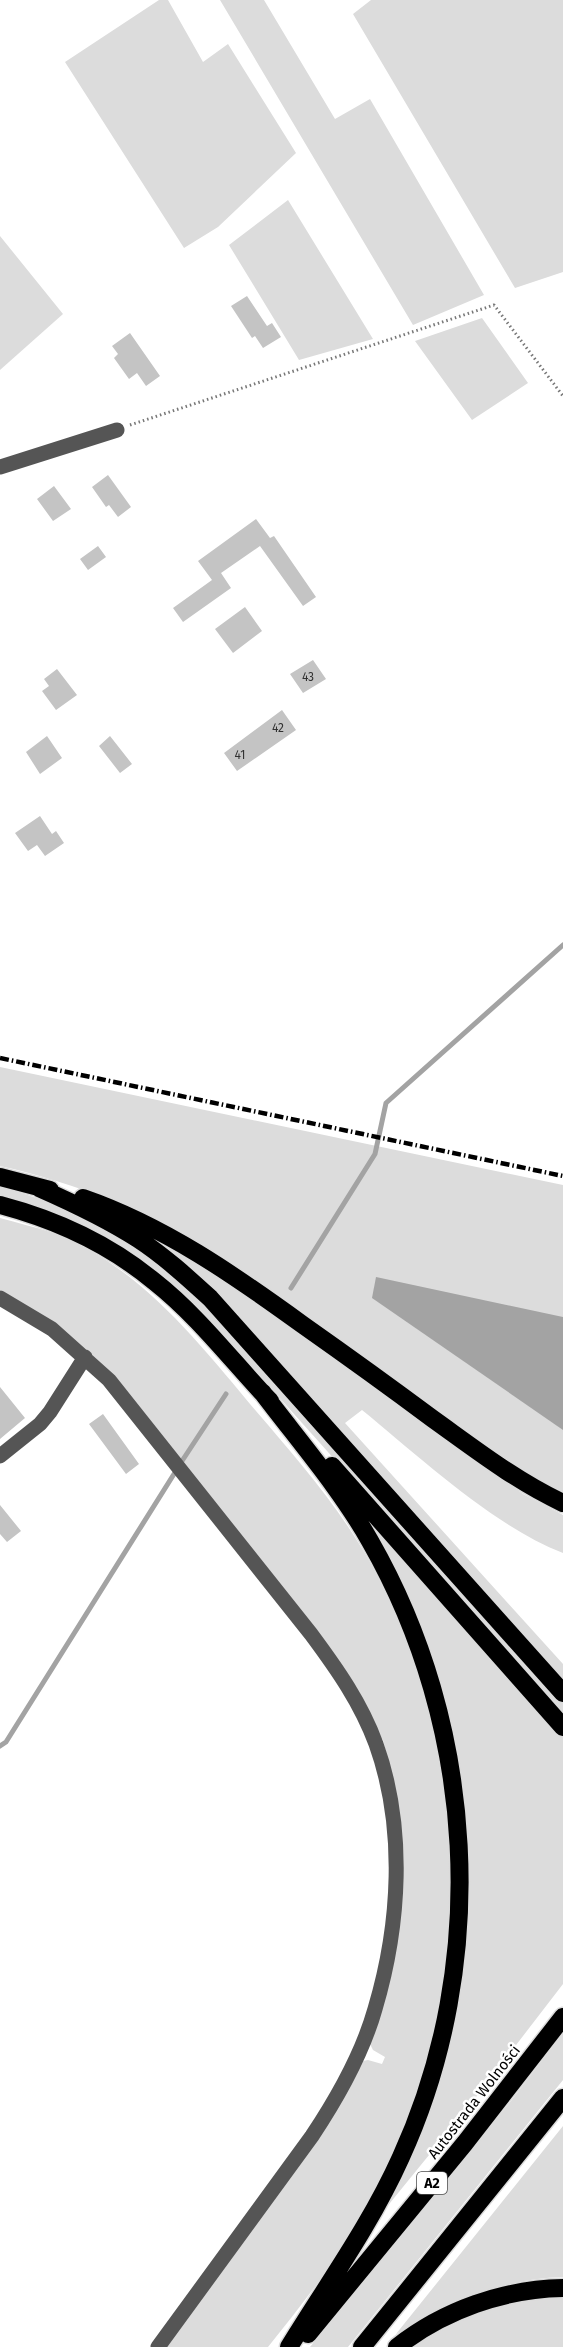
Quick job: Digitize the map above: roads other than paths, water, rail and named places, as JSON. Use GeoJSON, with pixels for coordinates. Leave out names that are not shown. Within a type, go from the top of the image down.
{"type":"FeatureCollection","features":[{"type":"Feature","properties":{"kind":"highway"},"geometry":{"type":"LineString","coordinates":[[0,1177],[77,1196],[115,1210],[200,1253],[488,1458],[530,1486],[563,1503]]}},
{"type":"Feature","properties":{"kind":"highway"},"geometry":{"type":"LineString","coordinates":[[39,1188],[85,1209],[138,1239],[182,1272],[210,1298],[563,1693]]}},
{"type":"Feature","properties":{"kind":"highway"},"geometry":{"type":"LineString","coordinates":[[0,1205],[57,1222],[100,1244],[156,1282],[197,1321],[323,1456],[563,1727]]}},
{"type":"Feature","properties":{"kind":"highway"},"geometry":{"type":"LineString","coordinates":[[262,1392],[347,1505],[371,1543],[397,1594],[416,1638],[443,1730],[451,1767],[460,1840],[459,1916],[455,1962],[440,2040],[418,2113],[401,2157],[375,2208],[290,2347]]}},
{"type":"Feature","properties":{"kind":"highway","name":"Autostrada Wolności"},"geometry":{"type":"LineString","coordinates":[[298,2347],[465,2143],[563,2017]]}},
{"type":"Feature","properties":{"kind":"highway"},"geometry":{"type":"LineString","coordinates":[[362,2347],[563,2098]]}},
{"type":"Feature","properties":{"kind":"highway"},"geometry":{"type":"LineString","coordinates":[[397,2347],[429,2325],[478,2303],[529,2290],[563,2288]]}},
{"type":"Feature","properties":{"kind":"street"},"geometry":{"type":"LineString","coordinates":[[0,467],[117,429]]}},
{"type":"Feature","properties":{"kind":"street"},"geometry":{"type":"LineString","coordinates":[[0,1298],[52,1329],[109,1380],[343,1677],[361,1708],[376,1744],[388,1787],[396,1871],[394,1913],[387,1961],[375,2010],[354,2064],[335,2102],[312,2136],[158,2347]]}},
{"type":"Feature","properties":{"kind":"street"},"geometry":{"type":"LineString","coordinates":[[0,1456],[40,1424],[85,1357]]}},
{"type":"Feature","properties":{"kind":"waterway"},"geometry":{"type":"LineString","coordinates":[[291,1288],[375,1154],[386,1103],[563,945]]}},
{"type":"Feature","properties":{"kind":"waterway"},"geometry":{"type":"LineString","coordinates":[[182,1461],[226,1394]]}},
{"type":"Feature","properties":{"kind":"waterway"},"geometry":{"type":"LineString","coordinates":[[0,1746],[6,1742],[174,1474]]}},
{"type":"Feature","properties":{"kind":"railway"},"geometry":{"type":"LineString","coordinates":[[0,1058],[563,1176]]}}]}
